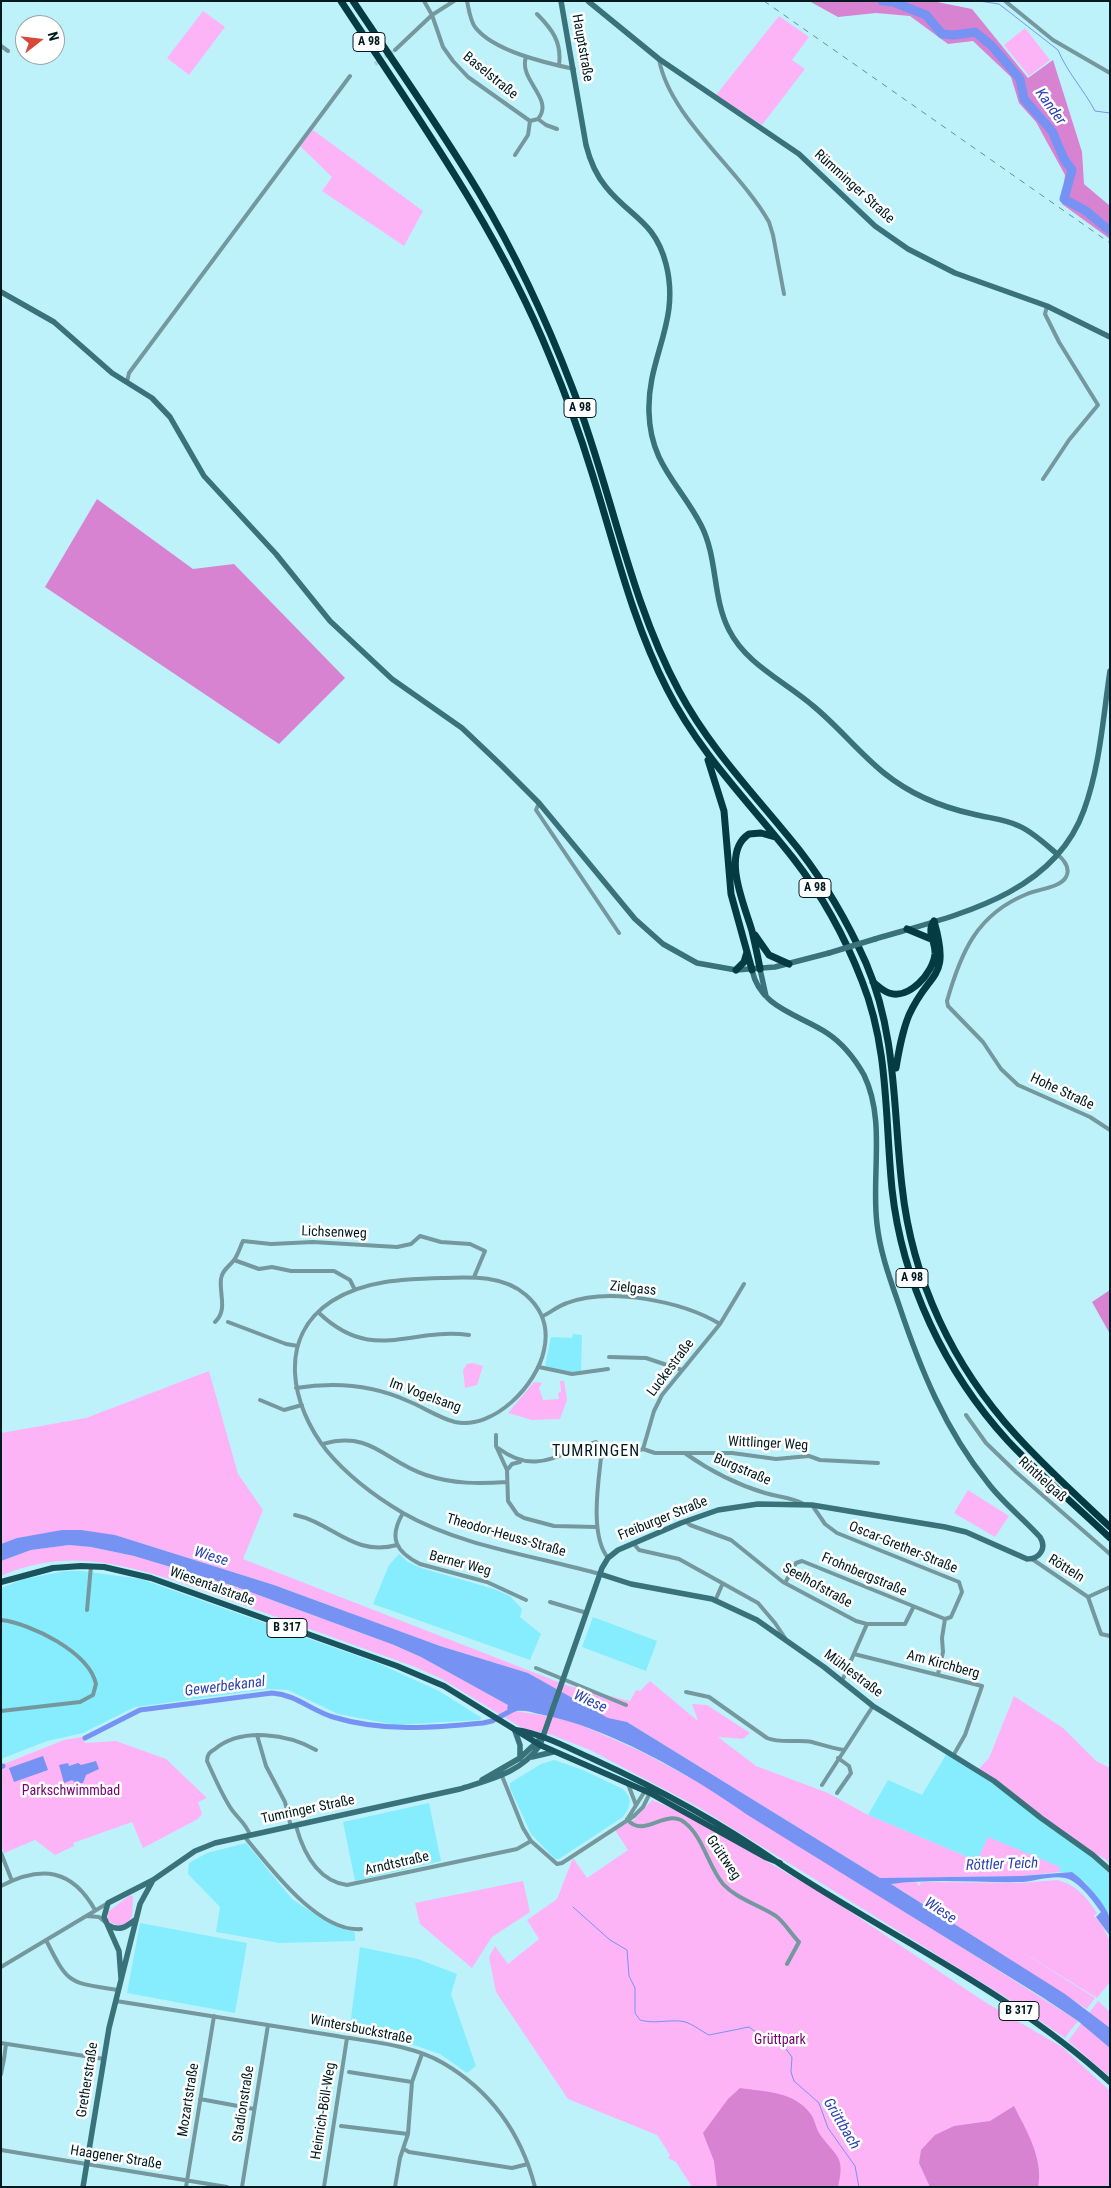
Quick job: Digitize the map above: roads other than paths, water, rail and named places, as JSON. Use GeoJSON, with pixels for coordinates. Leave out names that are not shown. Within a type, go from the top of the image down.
{"type":"FeatureCollection","features":[{"type":"Feature","properties":{"kind":"highway","name":"A 98"},"geometry":{"type":"LineString","coordinates":[[341,1],[450,165],[516,280],[565,395],[592,473],[630,597],[651,656],[671,697],[706,753],[814,886],[829,911],[863,981],[881,1053],[893,1192],[904,1254],[915,1288],[930,1323],[948,1358],[984,1412],[1034,1467],[1110,1538]]}},
{"type":"Feature","properties":{"kind":"highway","name":"A 98"},"geometry":{"type":"LineString","coordinates":[[353,1],[479,192],[514,255],[540,310],[574,392],[648,622],[679,692],[726,764],[822,881],[838,907],[873,982],[886,1025],[894,1076],[901,1184],[916,1258],[931,1302],[947,1338],[991,1405],[1038,1458],[1110,1527]]}},
{"type":"Feature","properties":{"kind":"highway"},"geometry":{"type":"LineString","coordinates":[[706,753],[724,811],[730,886],[752,970]]}},
{"type":"Feature","properties":{"kind":"highway"},"geometry":{"type":"LineString","coordinates":[[760,969],[752,930],[739,892],[736,875],[737,848],[744,837],[749,834],[761,833],[775,837]]}},
{"type":"Feature","properties":{"kind":"highway"},"geometry":{"type":"LineString","coordinates":[[873,982],[890,994],[901,994],[910,989],[929,971],[935,953],[930,929],[934,921]]}},
{"type":"Feature","properties":{"kind":"highway"},"geometry":{"type":"LineString","coordinates":[[894,1076],[904,1029],[910,1014],[935,977],[941,962],[942,948],[934,921]]}},
{"type":"Feature","properties":{"kind":"highway"},"geometry":{"type":"LineString","coordinates":[[907,929],[931,938]]}},
{"type":"Feature","properties":{"kind":"highway"},"geometry":{"type":"LineString","coordinates":[[752,930],[770,955],[789,964]]}},
{"type":"Feature","properties":{"kind":"highway"},"geometry":{"type":"LineString","coordinates":[[736,970],[744,962],[747,949]]}},
{"type":"Feature","properties":{"kind":"main road","name":"Wiesentalstraße"},"geometry":{"type":"LineString","coordinates":[[1,1582],[53,1568],[91,1566],[151,1578],[397,1666],[444,1686],[514,1730]]}},
{"type":"Feature","properties":{"kind":"main road","name":"B 317"},"geometry":{"type":"LineString","coordinates":[[514,1730],[543,1737],[649,1790]]}},
{"type":"Feature","properties":{"kind":"main road","name":"B 317"},"geometry":{"type":"LineString","coordinates":[[514,1730],[553,1752],[692,1807],[780,1864],[1019,2010],[1074,2051],[1110,2082]]}},
{"type":"Feature","properties":{"kind":"street","name":"Baselstraße"},"geometry":{"type":"LineString","coordinates":[[424,1],[432,15],[443,47],[453,62],[468,77],[530,121]]}},
{"type":"Feature","properties":{"kind":"street"},"geometry":{"type":"LineString","coordinates":[[395,50],[432,15],[454,1]]}},
{"type":"Feature","properties":{"kind":"street"},"geometry":{"type":"LineString","coordinates":[[467,1],[472,23],[476,29],[526,57],[574,69]]}},
{"type":"Feature","properties":{"kind":"street","name":"Hauptstraße"},"geometry":{"type":"LineString","coordinates":[[561,1],[586,145],[595,170],[607,189],[644,222],[653,234],[665,261],[671,293],[670,310],[650,382],[649,414],[651,432],[663,469],[705,534],[713,560],[718,598],[729,631],[756,663],[814,706],[886,774],[932,802],[954,810],[1022,827],[1056,854]]}},
{"type":"Feature","properties":{"kind":"street","name":"Rümminger Straße"},"geometry":{"type":"LineString","coordinates":[[588,1],[659,59],[799,154],[874,226],[908,249],[955,273],[1047,306],[1110,337]]}},
{"type":"Feature","properties":{"kind":"street"},"geometry":{"type":"LineString","coordinates":[[1005,1],[1054,40],[1110,73]]}},
{"type":"Feature","properties":{"kind":"street"},"geometry":{"type":"LineString","coordinates":[[537,14],[557,38],[560,50],[559,65]]}},
{"type":"Feature","properties":{"kind":"street"},"geometry":{"type":"LineString","coordinates":[[1,46],[8,51]]}},
{"type":"Feature","properties":{"kind":"street","name":"Baselstraße"},"geometry":{"type":"LineString","coordinates":[[526,57],[524,72],[540,99],[542,110],[538,119]]}},
{"type":"Feature","properties":{"kind":"street"},"geometry":{"type":"LineString","coordinates":[[659,59],[664,80],[679,104],[769,222],[784,294]]}},
{"type":"Feature","properties":{"kind":"street"},"geometry":{"type":"LineString","coordinates":[[127,383],[129,373],[350,76]]}},
{"type":"Feature","properties":{"kind":"street"},"geometry":{"type":"LineString","coordinates":[[514,155],[525,141],[530,121],[538,119],[546,125],[557,129]]}},
{"type":"Feature","properties":{"kind":"street"},"geometry":{"type":"LineString","coordinates":[[1,292],[54,322],[112,373],[152,398],[170,417],[204,476],[276,554],[330,621],[392,679],[462,728],[539,803],[635,919],[648,932],[676,953],[688,959],[736,970],[752,970],[789,964],[934,921],[993,901],[1012,892],[1034,876],[1056,854],[1071,834],[1083,812],[1098,753],[1110,671]]}},
{"type":"Feature","properties":{"kind":"street"},"geometry":{"type":"LineString","coordinates":[[1043,479],[1069,440],[1098,405],[1059,342],[1045,314],[1047,306]]}},
{"type":"Feature","properties":{"kind":"street"},"geometry":{"type":"LineString","coordinates":[[539,803],[536,810],[611,918],[619,933]]}},
{"type":"Feature","properties":{"kind":"street","name":"Hohe Straße"},"geometry":{"type":"LineString","coordinates":[[1056,854],[1066,863],[1066,878],[1018,898],[990,916],[959,960],[947,1001],[948,1006],[983,1042],[1001,1069],[1018,1085],[1090,1117],[1110,1130]]}},
{"type":"Feature","properties":{"kind":"street"},"geometry":{"type":"LineString","coordinates":[[760,969],[767,998]]}},
{"type":"Feature","properties":{"kind":"street"},"geometry":{"type":"LineString","coordinates":[[752,970],[755,982],[767,998],[778,1008],[832,1038],[854,1058],[865,1077],[871,1095],[875,1119],[877,1226],[892,1286],[913,1347],[940,1409],[964,1449],[996,1494],[1043,1541],[1042,1551],[1032,1559]]}},
{"type":"Feature","properties":{"kind":"street","name":"Lichsenweg"},"geometry":{"type":"LineString","coordinates":[[234,1260],[243,1241],[271,1244],[314,1242],[397,1247],[411,1244],[420,1236],[441,1242],[470,1244],[484,1251],[474,1277]]}},
{"type":"Feature","properties":{"kind":"street"},"geometry":{"type":"LineString","coordinates":[[215,1322],[220,1316],[223,1301],[221,1276],[224,1269],[234,1260],[259,1269],[272,1267],[291,1271],[334,1271],[350,1280],[355,1290]]}},
{"type":"Feature","properties":{"kind":"street","name":"Theodor-Heuss-Straße"},"geometry":{"type":"LineString","coordinates":[[543,1316],[535,1303],[516,1287],[474,1277],[394,1280],[355,1290],[330,1303],[307,1327],[298,1346],[294,1362],[296,1388],[302,1406],[323,1444],[358,1481],[403,1514],[460,1537],[600,1574]]}},
{"type":"Feature","properties":{"kind":"street","name":"Luckestraße"},"geometry":{"type":"LineString","coordinates":[[643,1449],[654,1411],[662,1395],[720,1324],[744,1284]]}},
{"type":"Feature","properties":{"kind":"street","name":"Zielgass"},"geometry":{"type":"LineString","coordinates":[[543,1316],[566,1303],[614,1296],[670,1305],[705,1315],[720,1324]]}},
{"type":"Feature","properties":{"kind":"street"},"geometry":{"type":"LineString","coordinates":[[319,1313],[344,1332],[360,1339],[376,1342],[454,1333],[469,1336]]}},
{"type":"Feature","properties":{"kind":"street","name":"Im Vogelsang"},"geometry":{"type":"LineString","coordinates":[[296,1388],[326,1384],[372,1389],[405,1399],[454,1422],[480,1419],[507,1405],[525,1390],[539,1367],[544,1353],[546,1328],[543,1316]]}},
{"type":"Feature","properties":{"kind":"street"},"geometry":{"type":"LineString","coordinates":[[228,1322],[286,1344],[298,1346]]}},
{"type":"Feature","properties":{"kind":"street"},"geometry":{"type":"LineString","coordinates":[[609,1357],[646,1358],[682,1370]]}},
{"type":"Feature","properties":{"kind":"street"},"geometry":{"type":"LineString","coordinates":[[539,1367],[572,1374],[608,1369]]}},
{"type":"Feature","properties":{"kind":"street"},"geometry":{"type":"LineString","coordinates":[[260,1400],[284,1410],[302,1406]]}},
{"type":"Feature","properties":{"kind":"street","name":"Rinthelgaß"},"geometry":{"type":"LineString","coordinates":[[966,1415],[986,1443],[1016,1472],[1110,1554]]}},
{"type":"Feature","properties":{"kind":"street"},"geometry":{"type":"LineString","coordinates":[[496,1435],[496,1446],[507,1470],[508,1501],[517,1514],[524,1518],[554,1526],[597,1527]]}},
{"type":"Feature","properties":{"kind":"street"},"geometry":{"type":"LineString","coordinates":[[323,1444],[340,1440],[357,1440],[427,1476],[469,1484],[506,1482]]}},
{"type":"Feature","properties":{"kind":"street"},"geometry":{"type":"LineString","coordinates":[[507,1470],[512,1464],[522,1462],[542,1463],[596,1442],[605,1454]]}},
{"type":"Feature","properties":{"kind":"street"},"geometry":{"type":"LineString","coordinates":[[496,1446],[510,1457],[522,1462]]}},
{"type":"Feature","properties":{"kind":"street"},"geometry":{"type":"LineString","coordinates":[[608,1558],[601,1548],[597,1527],[601,1458],[605,1454],[643,1449],[654,1454],[686,1454]]}},
{"type":"Feature","properties":{"kind":"street","name":"Wittlinger Weg"},"geometry":{"type":"LineString","coordinates":[[686,1454],[732,1453],[782,1459],[809,1456],[820,1460],[878,1463]]}},
{"type":"Feature","properties":{"kind":"street","name":"Burgstraße"},"geometry":{"type":"LineString","coordinates":[[686,1454],[702,1465],[757,1490],[792,1498],[805,1504]]}},
{"type":"Feature","properties":{"kind":"street","name":"Freiburger Straße"},"geometry":{"type":"LineString","coordinates":[[543,1737],[600,1574],[608,1558],[685,1521],[718,1510],[758,1504],[805,1504],[946,1527],[966,1532],[1022,1558],[1032,1559]]}},
{"type":"Feature","properties":{"kind":"street","name":"Oscar-Grether-Straße"},"geometry":{"type":"LineString","coordinates":[[812,1505],[825,1524],[837,1534],[957,1580],[962,1586],[962,1592],[951,1617],[945,1619],[942,1638],[943,1652],[938,1674]]}},
{"type":"Feature","properties":{"kind":"street"},"geometry":{"type":"LineString","coordinates":[[295,1515],[312,1518],[338,1535],[360,1545],[378,1548],[397,1545],[396,1526],[403,1514]]}},
{"type":"Feature","properties":{"kind":"street","name":"Seelhofstraße"},"geometry":{"type":"LineString","coordinates":[[685,1521],[690,1525],[721,1535],[740,1545],[785,1583],[856,1621],[867,1624],[905,1624],[913,1608]]}},
{"type":"Feature","properties":{"kind":"street","name":"Berner Weg"},"geometry":{"type":"LineString","coordinates":[[397,1545],[400,1551],[420,1564],[487,1582],[526,1600]]}},
{"type":"Feature","properties":{"kind":"street"},"geometry":{"type":"LineString","coordinates":[[635,1545],[639,1550],[680,1558],[702,1570],[722,1585],[758,1603],[786,1640]]}},
{"type":"Feature","properties":{"kind":"street","name":"Rötteln"},"geometry":{"type":"LineString","coordinates":[[1032,1559],[1088,1597],[1101,1634],[1110,1636]]}},
{"type":"Feature","properties":{"kind":"street","name":"Frohnbergstraße"},"geometry":{"type":"LineString","coordinates":[[785,1583],[796,1563],[802,1560],[913,1608],[945,1619]]}},
{"type":"Feature","properties":{"kind":"street"},"geometry":{"type":"LineString","coordinates":[[87,1610],[91,1566]]}},
{"type":"Feature","properties":{"kind":"street","name":"Mühlestraße"},"geometry":{"type":"LineString","coordinates":[[600,1574],[631,1584],[687,1593],[716,1601],[742,1612],[786,1640],[873,1706],[994,1781],[1110,1870]]}},
{"type":"Feature","properties":{"kind":"street"},"geometry":{"type":"LineString","coordinates":[[716,1601],[722,1585]]}},
{"type":"Feature","properties":{"kind":"street","name":"Rötteln"},"geometry":{"type":"LineString","coordinates":[[1088,1597],[1110,1587]]}},
{"type":"Feature","properties":{"kind":"street"},"geometry":{"type":"LineString","coordinates":[[550,1602],[587,1613]]}},
{"type":"Feature","properties":{"kind":"street"},"geometry":{"type":"LineString","coordinates":[[1,1620],[14,1622],[44,1634],[79,1659],[94,1676],[96,1689],[93,1695],[85,1701],[1,1711]]}},
{"type":"Feature","properties":{"kind":"street"},"geometry":{"type":"LineString","coordinates":[[842,1681],[867,1624]]}},
{"type":"Feature","properties":{"kind":"street","name":"Am Kirchberg"},"geometry":{"type":"LineString","coordinates":[[854,1654],[982,1686],[965,1735],[953,1756]]}},
{"type":"Feature","properties":{"kind":"street"},"geometry":{"type":"LineString","coordinates":[[536,1668],[626,1706]]}},
{"type":"Feature","properties":{"kind":"street"},"geometry":{"type":"LineString","coordinates":[[686,1692],[709,1697],[767,1738],[778,1742],[811,1742],[826,1748],[844,1750]]}},
{"type":"Feature","properties":{"kind":"street"},"geometry":{"type":"LineString","coordinates":[[822,1785],[873,1706]]}},
{"type":"Feature","properties":{"kind":"street"},"geometry":{"type":"LineString","coordinates":[[514,1730],[521,1749],[520,1758]]}},
{"type":"Feature","properties":{"kind":"street"},"geometry":{"type":"LineString","coordinates":[[316,1750],[307,1744],[286,1738],[256,1735],[240,1736],[222,1743],[207,1756],[207,1761],[230,1807],[246,1827],[247,1836],[297,1898],[320,1915],[348,1927],[361,1929]]}},
{"type":"Feature","properties":{"kind":"street","name":"Arndtstraße"},"geometry":{"type":"LineString","coordinates":[[256,1735],[266,1766],[285,1802],[302,1848],[319,1870],[331,1880],[347,1885],[517,1849],[532,1841]]}},
{"type":"Feature","properties":{"kind":"street","name":"Tumringer Straße"},"geometry":{"type":"LineString","coordinates":[[1,1967],[88,1916],[95,1910],[153,1880],[195,1851],[215,1843],[430,1797],[476,1784],[530,1758],[543,1737]]}},
{"type":"Feature","properties":{"kind":"street","name":"Tumringer Straße"},"geometry":{"type":"LineString","coordinates":[[501,1773],[538,1744]]}},
{"type":"Feature","properties":{"kind":"street"},"geometry":{"type":"LineString","coordinates":[[530,1758],[553,1752]]}},
{"type":"Feature","properties":{"kind":"street"},"geometry":{"type":"LineString","coordinates":[[837,1793],[851,1773],[849,1766],[838,1758]]}},
{"type":"Feature","properties":{"kind":"street"},"geometry":{"type":"LineString","coordinates":[[501,1773],[516,1814],[532,1841],[557,1864],[562,1863],[634,1816],[643,1807],[649,1790]]}},
{"type":"Feature","properties":{"kind":"street"},"geometry":{"type":"LineString","coordinates":[[627,1782],[636,1805]]}},
{"type":"Feature","properties":{"kind":"street"},"geometry":{"type":"LineString","coordinates":[[627,1819],[649,1790]]}},
{"type":"Feature","properties":{"kind":"street","name":"Grüttweg"},"geometry":{"type":"LineString","coordinates":[[627,1819],[634,1825],[643,1827],[666,1818],[683,1821],[691,1830],[723,1884],[733,1892],[778,1918],[799,1942],[787,1964]]}},
{"type":"Feature","properties":{"kind":"street"},"geometry":{"type":"LineString","coordinates":[[1,1853],[12,1881]]}},
{"type":"Feature","properties":{"kind":"street"},"geometry":{"type":"LineString","coordinates":[[1,1886],[12,1881],[43,1873],[57,1874],[78,1886],[95,1910]]}},
{"type":"Feature","properties":{"kind":"street","name":"Tumringer Straße"},"geometry":{"type":"LineString","coordinates":[[140,1904],[153,1880]]}},
{"type":"Feature","properties":{"kind":"street"},"geometry":{"type":"LineString","coordinates":[[134,1890],[140,1904]]}},
{"type":"Feature","properties":{"kind":"street"},"geometry":{"type":"LineString","coordinates":[[105,1922],[104,1914],[108,1903]]}},
{"type":"Feature","properties":{"kind":"street","name":"Gretherstraße"},"geometry":{"type":"LineString","coordinates":[[83,2187],[104,2059],[118,1990],[140,1904]]}},
{"type":"Feature","properties":{"kind":"street"},"geometry":{"type":"LineString","coordinates":[[88,1916],[99,1917],[117,1929],[126,1927],[135,1920]]}},
{"type":"Feature","properties":{"kind":"street","name":"Gretherstraße"},"geometry":{"type":"LineString","coordinates":[[105,1922],[118,1951],[121,1978]]}},
{"type":"Feature","properties":{"kind":"street"},"geometry":{"type":"LineString","coordinates":[[46,1940],[67,1977],[78,1983],[118,1990]]}},
{"type":"Feature","properties":{"kind":"street","name":"Wintersbuckstraße"},"geometry":{"type":"LineString","coordinates":[[116,2001],[347,2038],[422,2054],[441,2062],[460,2074],[492,2100],[509,2123],[528,2164],[535,2187]]}},
{"type":"Feature","properties":{"kind":"street","name":"Mozartstraße"},"geometry":{"type":"LineString","coordinates":[[186,2187],[214,2016]]}},
{"type":"Feature","properties":{"kind":"street","name":"Stadionstraße"},"geometry":{"type":"LineString","coordinates":[[242,2187],[268,2025]]}},
{"type":"Feature","properties":{"kind":"street","name":"Heinrich-Böll-Weg"},"geometry":{"type":"LineString","coordinates":[[324,2187],[347,2038]]}},
{"type":"Feature","properties":{"kind":"street"},"geometry":{"type":"LineString","coordinates":[[1,2043],[104,2059]]}},
{"type":"Feature","properties":{"kind":"street"},"geometry":{"type":"LineString","coordinates":[[1,2074],[6,2044]]}},
{"type":"Feature","properties":{"kind":"street"},"geometry":{"type":"LineString","coordinates":[[396,2187],[400,2158],[408,2134],[412,2082],[422,2054]]}},
{"type":"Feature","properties":{"kind":"street"},"geometry":{"type":"LineString","coordinates":[[349,2072],[412,2082]]}},
{"type":"Feature","properties":{"kind":"street"},"geometry":{"type":"LineString","coordinates":[[200,2099],[254,2109]]}},
{"type":"Feature","properties":{"kind":"street"},"geometry":{"type":"LineString","coordinates":[[341,2126],[408,2134]]}},
{"type":"Feature","properties":{"kind":"street"},"geometry":{"type":"LineString","coordinates":[[404,2149],[409,2152],[512,2168],[528,2164]]}},
{"type":"Feature","properties":{"kind":"street","name":"Haagener Straße"},"geometry":{"type":"LineString","coordinates":[[1,2150],[227,2187]]}},
{"type":"Feature","properties":{"kind":"water"},"geometry":{"type":"Polygon","coordinates":[[[62,1530],[81,1530],[115,1535],[274,1585],[440,1646],[528,1673],[608,1718],[627,1722],[880,1878],[1021,1876],[1072,1872],[1089,1887],[1108,1913],[1110,1936],[1096,1917],[1101,1912],[1094,1902],[1080,1887],[1065,1878],[1022,1882],[940,1881],[891,1884],[1065,1994],[1110,2028],[1110,2048],[1078,2021],[1042,1997],[700,1784],[647,1754],[592,1729],[565,1720],[526,1711],[513,1712],[507,1709],[508,1705],[421,1657],[394,1645],[234,1586],[134,1556],[91,1547],[69,1545],[31,1550],[1,1561],[1,1544],[17,1538],[62,1530]]]}},
{"type":"Feature","properties":{"kind":"water"},"geometry":{"type":"Polygon","coordinates":[[[43,1756],[48,1770],[14,1782],[9,1768],[43,1756]]]}},
{"type":"Feature","properties":{"kind":"water"},"geometry":{"type":"Polygon","coordinates":[[[96,1761],[99,1769],[86,1775],[83,1783],[76,1783],[72,1780],[64,1783],[59,1765],[68,1763],[69,1766],[78,1763],[81,1765],[96,1761]]]}},
{"type":"Feature","properties":{"kind":"waterway","name":"Kander"},"geometry":{"type":"LineString","coordinates":[[882,1],[893,2],[926,15],[942,34],[955,35],[975,32],[992,46],[1020,79],[1024,99],[1052,131],[1064,159],[1072,170],[1064,199],[1086,211],[1110,231]]}},
{"type":"Feature","properties":{"kind":"waterway"},"geometry":{"type":"LineString","coordinates":[[979,1],[999,4],[1058,50],[1095,111],[1110,113]]}},
{"type":"Feature","properties":{"kind":"waterway","name":"Gewerbekanal"},"geometry":{"type":"LineString","coordinates":[[85,1738],[140,1710],[272,1693],[289,1697],[333,1717],[351,1722],[389,1727],[407,1728],[483,1723],[492,1721],[516,1708]]}},
{"type":"Feature","properties":{"kind":"waterway","name":"Grüttbach"},"geometry":{"type":"LineString","coordinates":[[573,1907],[610,1940],[627,1950],[629,1976],[635,1988],[635,2013],[640,2020],[650,2022],[684,2022],[709,2035],[749,2027],[761,2036],[786,2049],[792,2057],[791,2072],[794,2081],[819,2103],[828,2128],[855,2166],[859,2187]]}},
{"type":"Feature","properties":{"kind":"tunnel"},"geometry":{"type":"LineString","coordinates":[[375,64],[395,50]]}},
{"type":"Feature","properties":{"kind":"railway"},"geometry":{"type":"LineString","coordinates":[[764,1],[1110,243]]}},
{"type":"Feature","properties":{"kind":"district","name":"TUMRINGEN"},"geometry":{"type":"Point","coordinates":[596,1452]}},
{"type":"Feature","properties":{"kind":"water label","name":"Wiese"},"geometry":{"type":"Point","coordinates":[211,1557]}},
{"type":"Feature","properties":{"kind":"water label","name":"Wiese"},"geometry":{"type":"Point","coordinates":[590,1702]}},
{"type":"Feature","properties":{"kind":"water label","name":"Röttler Teich"},"geometry":{"type":"Point","coordinates":[1002,1865]}},
{"type":"Feature","properties":{"kind":"water label","name":"Wiese"},"geometry":{"type":"Point","coordinates":[940,1911]}},
{"type":"Feature","properties":{"kind":"park label","name":"Parkschwimmbad"},"geometry":{"type":"Point","coordinates":[71,1791]}},
{"type":"Feature","properties":{"kind":"park label","name":"Grüttpark"},"geometry":{"type":"Point","coordinates":[780,2040]}}]}
